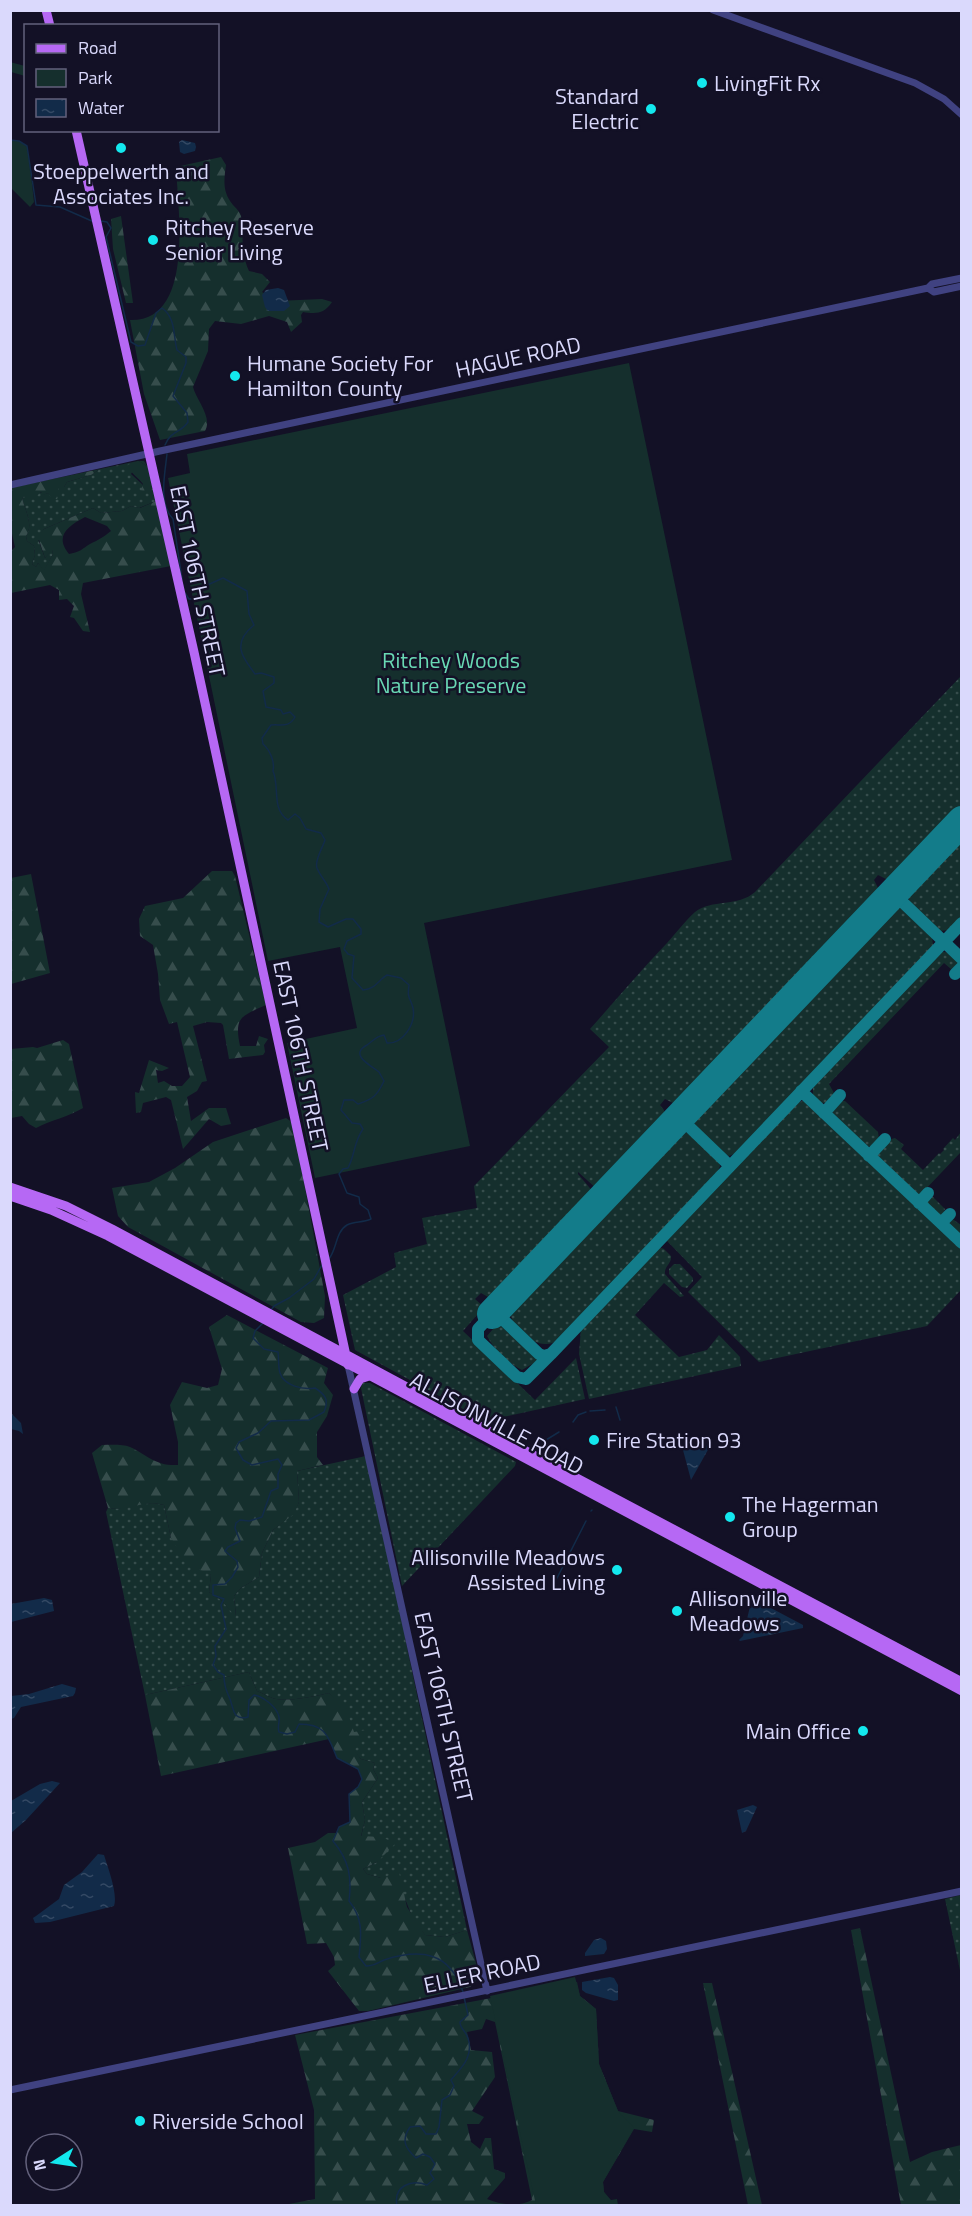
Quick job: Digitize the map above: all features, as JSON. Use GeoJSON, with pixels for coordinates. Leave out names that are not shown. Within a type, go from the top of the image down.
{"type":"FeatureCollection","features":[{"type":"Feature","properties":{"kind":"main road","name":"EAST 106TH STREET"},"geometry":{"type":"LineString","coordinates":[[76,132],[150,453],[348,1365]]}},
{"type":"Feature","properties":{"kind":"main road","name":"ALLISONVILLE ROAD"},"geometry":{"type":"LineString","coordinates":[[10,1186],[88,1217],[255,1311]]}},
{"type":"Feature","properties":{"kind":"main road","name":"ALLISONVILLE ROAD"},"geometry":{"type":"LineString","coordinates":[[10,1196],[90,1227],[255,1311],[348,1365],[962,1691]]}},
{"type":"Feature","properties":{"kind":"main road","name":"ALLISONVILLE ROAD"},"geometry":{"type":"LineString","coordinates":[[276,1322],[320,1340],[962,1682]]}},
{"type":"Feature","properties":{"kind":"main road"},"geometry":{"type":"LineString","coordinates":[[320,1340],[333,1340],[337,1336],[340,1322]]}},
{"type":"Feature","properties":{"kind":"main road"},"geometry":{"type":"LineString","coordinates":[[354,1389],[359,1380],[369,1376]]}},
{"type":"Feature","properties":{"kind":"street"},"geometry":{"type":"LineString","coordinates":[[713,10],[915,83],[944,99],[962,115]]}},
{"type":"Feature","properties":{"kind":"street","name":"HAGUE ROAD"},"geometry":{"type":"LineString","coordinates":[[10,485],[150,453],[928,288],[932,284],[962,278]]}},
{"type":"Feature","properties":{"kind":"street","name":"HAGUE ROAD"},"geometry":{"type":"LineString","coordinates":[[928,288],[934,292],[962,286]]}},
{"type":"Feature","properties":{"kind":"street","name":"EAST 106TH STREET"},"geometry":{"type":"LineString","coordinates":[[348,1365],[488,1991]]}},
{"type":"Feature","properties":{"kind":"street","name":"ELLER ROAD"},"geometry":{"type":"LineString","coordinates":[[10,2090],[962,1891]]}},
{"type":"Feature","properties":{"kind":"green space"},"geometry":{"type":"Polygon","coordinates":[[[10,62],[24,66],[24,76],[11,72],[10,62]]]}},
{"type":"Feature","properties":{"kind":"green space"},"geometry":{"type":"Polygon","coordinates":[[[11,140],[19,141],[27,146],[34,202],[30,207],[11,188],[11,140]]]}},
{"type":"Feature","properties":{"kind":"green space"},"geometry":{"type":"Polygon","coordinates":[[[221,157],[226,165],[225,191],[241,216],[246,264],[249,271],[262,274],[270,282],[262,292],[277,301],[322,299],[332,302],[326,309],[319,312],[303,312],[302,322],[291,332],[287,322],[269,316],[241,324],[215,321],[209,329],[208,351],[193,387],[206,414],[205,431],[160,440],[144,394],[130,320],[151,316],[165,303],[174,284],[179,234],[176,167],[221,157]]]}},
{"type":"Feature","properties":{"kind":"green space"},"geometry":{"type":"Polygon","coordinates":[[[121,216],[133,303],[126,303],[113,249],[111,219],[121,216]]]}},
{"type":"Feature","properties":{"kind":"green space","name":"Ritchey Woods Nature Preserve"},"geometry":{"type":"Polygon","coordinates":[[[629,363],[732,860],[424,923],[470,1146],[315,1178],[287,1043],[357,1028],[340,947],[268,961],[168,478],[190,473],[187,454],[629,363]]]}},
{"type":"Feature","properties":{"kind":"green space"},"geometry":{"type":"Polygon","coordinates":[[[139,461],[131,474],[143,485],[153,489],[156,501],[139,508],[131,506],[122,511],[101,513],[93,508],[44,529],[37,540],[45,558],[52,549],[53,554],[44,571],[38,563],[36,567],[32,564],[35,555],[34,546],[27,541],[29,522],[22,498],[39,492],[42,495],[48,493],[51,495],[59,487],[64,487],[67,482],[91,475],[100,469],[139,461]]]}},
{"type":"Feature","properties":{"kind":"green space"},"geometry":{"type":"Polygon","coordinates":[[[139,461],[148,467],[153,489],[141,490],[143,484],[127,465],[139,461]]]}},
{"type":"Feature","properties":{"kind":"green space"},"geometry":{"type":"Polygon","coordinates":[[[100,469],[91,475],[67,482],[64,487],[59,487],[58,490],[61,492],[57,499],[52,499],[48,493],[41,496],[40,492],[38,495],[22,498],[29,522],[27,541],[34,546],[35,555],[32,564],[36,567],[38,563],[44,570],[53,554],[52,550],[45,558],[39,540],[35,540],[44,529],[93,508],[101,513],[122,511],[131,506],[140,508],[156,501],[171,566],[83,583],[81,594],[90,632],[83,631],[74,618],[70,617],[74,606],[67,599],[59,600],[59,590],[50,585],[11,593],[11,551],[15,547],[11,529],[10,488],[100,469]],[[85,517],[65,532],[63,542],[65,548],[69,554],[79,551],[111,531],[107,526],[85,517]]]}},
{"type":"Feature","properties":{"kind":"green space"},"geometry":{"type":"Polygon","coordinates":[[[961,676],[961,806],[893,878],[886,879],[878,875],[874,880],[878,888],[877,894],[680,1101],[673,1103],[665,1099],[660,1105],[664,1110],[664,1119],[597,1189],[578,1172],[594,1193],[495,1296],[488,1297],[481,1293],[475,1299],[484,1307],[463,1331],[535,1400],[576,1358],[585,1399],[485,1421],[355,1350],[343,1295],[396,1267],[394,1253],[427,1244],[422,1218],[477,1208],[474,1186],[609,1047],[590,1029],[684,923],[702,908],[741,900],[755,892],[961,676]]]}},
{"type":"Feature","properties":{"kind":"green space"},"geometry":{"type":"Polygon","coordinates":[[[961,837],[961,917],[949,930],[940,931],[910,904],[908,895],[961,837]]]}},
{"type":"Feature","properties":{"kind":"green space"},"geometry":{"type":"Polygon","coordinates":[[[212,871],[232,871],[235,876],[266,1005],[241,1019],[238,1029],[240,1046],[256,1046],[259,1036],[268,1039],[264,1045],[263,1055],[229,1059],[221,1023],[207,1022],[193,1026],[207,1081],[202,1082],[197,1091],[187,1097],[191,1121],[209,1108],[226,1108],[231,1124],[221,1126],[209,1119],[183,1149],[171,1100],[166,1097],[143,1103],[141,1112],[136,1113],[135,1092],[139,1093],[149,1060],[169,1068],[162,1071],[156,1070],[158,1083],[164,1081],[172,1086],[182,1086],[190,1077],[177,1022],[169,1024],[160,1000],[153,945],[140,936],[139,919],[145,906],[183,898],[212,871]]]}},
{"type":"Feature","properties":{"kind":"green space"},"geometry":{"type":"Polygon","coordinates":[[[31,874],[50,973],[11,984],[11,878],[31,874]]]}},
{"type":"Feature","properties":{"kind":"green space"},"geometry":{"type":"Polygon","coordinates":[[[897,906],[932,936],[933,946],[736,1153],[729,1156],[724,1154],[696,1127],[694,1122],[696,1115],[897,906]]]}},
{"type":"Feature","properties":{"kind":"green space"},"geometry":{"type":"Polygon","coordinates":[[[942,952],[952,955],[958,964],[951,969],[944,963],[829,1084],[834,1093],[827,1103],[821,1103],[813,1096],[813,1085],[937,954],[942,952]]]}},
{"type":"Feature","properties":{"kind":"green space"},"geometry":{"type":"Polygon","coordinates":[[[63,1040],[69,1044],[83,1108],[36,1128],[22,1116],[11,1118],[11,1049],[37,1048],[63,1040]]]}},
{"type":"Feature","properties":{"kind":"green space"},"geometry":{"type":"Polygon","coordinates":[[[803,1101],[961,1249],[961,1290],[927,1326],[759,1362],[688,1292],[702,1277],[667,1241],[668,1237],[796,1103],[803,1101]]]}},
{"type":"Feature","properties":{"kind":"green space"},"geometry":{"type":"Polygon","coordinates":[[[839,1101],[845,1101],[878,1132],[879,1139],[872,1146],[866,1147],[833,1115],[832,1109],[839,1101]]]}},
{"type":"Feature","properties":{"kind":"green space"},"geometry":{"type":"Polygon","coordinates":[[[286,1118],[293,1123],[325,1296],[324,1318],[314,1323],[301,1322],[128,1227],[118,1216],[112,1188],[149,1182],[175,1168],[213,1142],[286,1118]]]}},
{"type":"Feature","properties":{"kind":"green space"},"geometry":{"type":"Polygon","coordinates":[[[685,1132],[691,1134],[719,1161],[720,1166],[717,1173],[560,1339],[546,1344],[527,1337],[516,1327],[511,1309],[678,1134],[685,1132]]]}},
{"type":"Feature","properties":{"kind":"green space"},"geometry":{"type":"Polygon","coordinates":[[[961,1132],[961,1152],[920,1195],[916,1194],[877,1156],[879,1150],[889,1140],[895,1138],[904,1145],[901,1149],[923,1170],[961,1132]]]}},
{"type":"Feature","properties":{"kind":"green space"},"geometry":{"type":"Polygon","coordinates":[[[933,1197],[945,1209],[942,1216],[926,1203],[933,1197]]]}},
{"type":"Feature","properties":{"kind":"green space"},"geometry":{"type":"Polygon","coordinates":[[[951,1218],[961,1225],[961,1235],[949,1225],[948,1221],[951,1218]]]}},
{"type":"Feature","properties":{"kind":"green space"},"geometry":{"type":"Polygon","coordinates":[[[659,1247],[671,1256],[665,1274],[684,1296],[680,1297],[664,1283],[635,1315],[679,1357],[707,1350],[719,1335],[740,1357],[741,1366],[589,1399],[579,1354],[581,1328],[659,1247]]]}},
{"type":"Feature","properties":{"kind":"green space"},"geometry":{"type":"Polygon","coordinates":[[[674,1264],[680,1264],[693,1278],[687,1288],[682,1287],[669,1274],[669,1269],[674,1264]]]}},
{"type":"Feature","properties":{"kind":"green space"},"geometry":{"type":"Polygon","coordinates":[[[227,1315],[328,1368],[324,1383],[333,1395],[327,1416],[317,1432],[317,1457],[323,1465],[297,1471],[299,1502],[294,1514],[273,1530],[262,1553],[259,1577],[241,1588],[234,1596],[236,1617],[221,1600],[209,1592],[211,1575],[186,1563],[171,1538],[164,1505],[148,1504],[108,1508],[92,1453],[102,1445],[124,1445],[163,1464],[178,1465],[178,1442],[170,1405],[182,1382],[207,1388],[218,1385],[222,1369],[209,1327],[227,1315]]]}},
{"type":"Feature","properties":{"kind":"green space"},"geometry":{"type":"Polygon","coordinates":[[[499,1322],[539,1360],[522,1370],[502,1356],[487,1336],[499,1322]]]}},
{"type":"Feature","properties":{"kind":"green space"},"geometry":{"type":"Polygon","coordinates":[[[362,1383],[370,1383],[516,1462],[515,1466],[402,1586],[361,1388],[362,1383]]]}},
{"type":"Feature","properties":{"kind":"green space"},"geometry":{"type":"Polygon","coordinates":[[[366,1456],[467,1930],[445,1937],[425,1935],[413,1919],[404,1896],[381,1878],[367,1874],[363,1869],[377,1862],[381,1837],[361,1837],[365,1820],[362,1802],[378,1778],[373,1769],[375,1763],[361,1759],[353,1750],[351,1726],[341,1706],[329,1693],[295,1699],[274,1698],[257,1691],[249,1672],[145,1695],[106,1512],[108,1508],[148,1503],[164,1505],[171,1538],[211,1575],[209,1592],[221,1600],[236,1616],[234,1596],[241,1588],[259,1577],[262,1553],[273,1530],[293,1514],[299,1502],[297,1471],[366,1456]]]}},
{"type":"Feature","properties":{"kind":"green space"},"geometry":{"type":"Polygon","coordinates":[[[249,1672],[257,1691],[274,1698],[295,1699],[329,1693],[349,1711],[354,1732],[366,1730],[369,1734],[354,1750],[361,1759],[375,1763],[373,1769],[378,1778],[362,1802],[365,1820],[361,1836],[381,1837],[396,1843],[377,1862],[363,1869],[367,1874],[381,1878],[399,1872],[407,1907],[425,1935],[445,1937],[467,1930],[477,1967],[476,1982],[470,1987],[368,2011],[359,2011],[328,1971],[335,1965],[334,1957],[326,1943],[307,1944],[288,1848],[315,1842],[328,1833],[337,1833],[339,1827],[350,1822],[349,1794],[358,1787],[362,1779],[358,1769],[337,1758],[329,1739],[161,1776],[145,1695],[249,1672]]]}},
{"type":"Feature","properties":{"kind":"green space"},"geometry":{"type":"Polygon","coordinates":[[[962,1895],[961,1975],[945,1899],[962,1895]]]}},
{"type":"Feature","properties":{"kind":"green space"},"geometry":{"type":"Polygon","coordinates":[[[860,1928],[910,2162],[932,2152],[961,2145],[961,2205],[901,2205],[851,1930],[860,1928]]]}},
{"type":"Feature","properties":{"kind":"green space"},"geometry":{"type":"Polygon","coordinates":[[[575,1977],[580,1996],[596,2009],[599,2064],[618,2111],[634,2128],[603,2182],[604,2192],[611,2200],[617,2199],[618,2205],[536,2205],[490,1996],[575,1977]]]}},
{"type":"Feature","properties":{"kind":"green space"},"geometry":{"type":"Polygon","coordinates":[[[577,1982],[580,1996],[596,2009],[599,2064],[618,2111],[654,2120],[652,2132],[634,2129],[603,2182],[604,2192],[613,2204],[516,2204],[532,2200],[495,2022],[486,2019],[482,2029],[467,2032],[471,2050],[492,2052],[495,2077],[472,2111],[484,2117],[479,2124],[467,2124],[471,2142],[480,2149],[485,2138],[491,2138],[494,2169],[505,2173],[505,2178],[487,2199],[509,2204],[284,2205],[315,2199],[314,2110],[295,2035],[577,1982]]]}},
{"type":"Feature","properties":{"kind":"green space"},"geometry":{"type":"Polygon","coordinates":[[[703,1983],[712,1983],[762,2205],[748,2205],[703,1983]]]}},
{"type":"Feature","properties":{"kind":"water"},"geometry":{"type":"Polygon","coordinates":[[[182,140],[195,143],[195,151],[184,154],[180,152],[179,142],[182,140]]]}},
{"type":"Feature","properties":{"kind":"water"},"geometry":{"type":"Polygon","coordinates":[[[278,288],[284,290],[290,306],[284,311],[268,311],[262,295],[266,290],[278,288]]]}},
{"type":"Feature","properties":{"kind":"water"},"geometry":{"type":"Polygon","coordinates":[[[10,1412],[21,1423],[23,1434],[11,1429],[10,1412]]]}},
{"type":"Feature","properties":{"kind":"water"},"geometry":{"type":"Polygon","coordinates":[[[705,1445],[709,1448],[691,1480],[683,1450],[705,1445]]]}},
{"type":"Feature","properties":{"kind":"water"},"geometry":{"type":"Polygon","coordinates":[[[44,1598],[52,1600],[54,1611],[11,1622],[11,1604],[44,1598]]]}},
{"type":"Feature","properties":{"kind":"water"},"geometry":{"type":"Polygon","coordinates":[[[752,1598],[803,1625],[803,1628],[740,1641],[752,1598]]]}},
{"type":"Feature","properties":{"kind":"water"},"geometry":{"type":"Polygon","coordinates":[[[62,1684],[76,1688],[73,1696],[21,1707],[11,1719],[11,1696],[29,1694],[62,1684]]]}},
{"type":"Feature","properties":{"kind":"water"},"geometry":{"type":"Polygon","coordinates":[[[52,1781],[60,1783],[11,1833],[11,1801],[40,1784],[52,1781]]]}},
{"type":"Feature","properties":{"kind":"water"},"geometry":{"type":"Polygon","coordinates":[[[753,1805],[757,1807],[746,1831],[742,1833],[737,1810],[753,1805]]]}},
{"type":"Feature","properties":{"kind":"water"},"geometry":{"type":"Polygon","coordinates":[[[98,1854],[104,1855],[110,1874],[115,1895],[114,1906],[50,1922],[35,1923],[33,1918],[59,1899],[64,1885],[82,1872],[98,1854]]]}},
{"type":"Feature","properties":{"kind":"water"},"geometry":{"type":"Polygon","coordinates":[[[601,1938],[606,1941],[607,1949],[604,1954],[585,1956],[594,1940],[601,1938]]]}},
{"type":"Feature","properties":{"kind":"water"},"geometry":{"type":"Polygon","coordinates":[[[614,1978],[618,1985],[618,2000],[614,2001],[582,1990],[582,1982],[614,1978]]]}},
{"type":"Feature","properties":{"kind":"waterway"},"geometry":{"type":"LineString","coordinates":[[10,140],[19,141],[27,146],[36,205],[60,207],[94,222]]}},
{"type":"Feature","properties":{"kind":"waterway"},"geometry":{"type":"LineString","coordinates":[[101,221],[107,222],[111,228],[106,237],[131,342],[138,346],[145,345],[156,313],[162,308],[172,322],[177,350],[186,357],[186,363],[173,396],[187,413],[188,422],[170,437],[165,445]]}},
{"type":"Feature","properties":{"kind":"waterway"},"geometry":{"type":"LineString","coordinates":[[167,454],[164,497],[168,513],[173,519],[182,579]]}},
{"type":"Feature","properties":{"kind":"waterway"},"geometry":{"type":"LineString","coordinates":[[185,593],[189,599],[198,599],[203,587],[223,578],[247,591],[249,614],[254,625],[247,631],[241,643],[243,655],[255,674],[261,673],[274,677],[274,683],[263,691],[266,707],[281,710],[283,714],[290,712],[295,717],[287,724],[271,725],[262,738],[273,760],[279,810],[288,820],[295,814],[306,829],[321,833],[325,840],[316,865],[329,889],[320,909],[319,922],[328,927],[346,919],[353,919],[361,929],[361,934],[347,941],[344,949],[348,954],[354,956],[352,978],[363,990],[374,986],[387,975],[401,978],[409,985],[413,1014],[407,1032],[398,1040],[387,1043],[384,1035],[379,1036],[360,1053],[363,1060],[379,1072],[384,1081],[377,1094],[358,1104],[353,1100],[344,1100],[341,1110],[352,1123],[360,1124],[363,1129],[348,1168],[343,1169],[339,1174],[347,1193],[359,1197],[360,1204],[368,1210],[371,1219],[343,1228],[328,1260]]}},
{"type":"Feature","properties":{"kind":"waterway"},"geometry":{"type":"LineString","coordinates":[[271,1310],[314,1279],[322,1265]]}},
{"type":"Feature","properties":{"kind":"waterway"},"geometry":{"type":"LineString","coordinates":[[264,1322],[255,1331],[253,1338],[264,1349],[278,1352],[279,1371],[285,1381],[294,1386],[315,1388],[322,1393],[326,1404],[324,1412],[309,1420],[271,1421],[258,1433],[239,1442],[236,1448],[243,1460],[252,1465],[278,1459],[282,1465],[278,1474],[278,1488],[271,1491],[262,1517],[249,1521],[240,1520],[236,1523],[235,1528],[240,1541],[225,1551],[237,1561],[238,1567],[225,1584],[213,1585],[213,1595],[224,1599],[221,1605],[226,1629],[215,1646],[216,1656],[213,1665],[218,1672],[224,1675],[226,1690],[237,1716],[248,1717],[249,1700],[254,1695],[258,1696],[270,1703],[276,1710],[279,1717],[279,1732],[287,1734],[295,1732],[299,1724],[315,1726],[325,1733],[337,1758],[358,1769],[362,1779],[358,1787],[349,1794],[350,1822],[339,1827],[333,1841],[343,1855],[348,1869],[349,1901],[357,1914],[360,1928],[359,1957],[366,1966],[410,1954],[432,1957],[442,1961],[450,1968],[463,1992]]}},
{"type":"Feature","properties":{"kind":"waterway"},"geometry":{"type":"LineString","coordinates":[[616,1407],[620,1420]]}},
{"type":"Feature","properties":{"kind":"waterway"},"geometry":{"type":"LineString","coordinates":[[590,1411],[605,1410]]}},
{"type":"Feature","properties":{"kind":"waterway"},"geometry":{"type":"LineString","coordinates":[[573,1422],[578,1415],[586,1412]]}},
{"type":"Feature","properties":{"kind":"waterway"},"geometry":{"type":"LineString","coordinates":[[546,1440],[559,1432]]}},
{"type":"Feature","properties":{"kind":"waterway"},"geometry":{"type":"LineString","coordinates":[[553,1586],[586,1521]]}},
{"type":"Feature","properties":{"kind":"waterway"},"geometry":{"type":"LineString","coordinates":[[397,2206],[398,2193],[404,2186],[415,2183],[427,2185],[434,2179],[430,2173],[435,2164],[430,2157],[423,2154],[416,2158],[409,2151],[405,2140],[410,2127],[420,2126],[426,2134],[436,2134],[442,2100],[450,2095],[454,2086],[451,2080],[466,2062],[469,2051],[468,2038],[460,2022],[468,2015],[464,1997]]}},
{"type":"Feature","properties":{"kind":"taxiway"},"geometry":{"type":"LineString","coordinates":[[893,893],[962,959]]}},
{"type":"Feature","properties":{"kind":"taxiway"},"geometry":{"type":"LineString","coordinates":[[494,1311],[539,1354],[544,1356],[551,1354],[962,923]]}},
{"type":"Feature","properties":{"kind":"taxiway"},"geometry":{"type":"LineString","coordinates":[[955,974],[962,967]]}},
{"type":"Feature","properties":{"kind":"taxiway"},"geometry":{"type":"LineString","coordinates":[[801,1091],[962,1243]]}},
{"type":"Feature","properties":{"kind":"taxiway"},"geometry":{"type":"LineString","coordinates":[[824,1113],[840,1095]]}},
{"type":"Feature","properties":{"kind":"taxiway"},"geometry":{"type":"LineString","coordinates":[[679,1117],[730,1166]]}},
{"type":"Feature","properties":{"kind":"taxiway"},"geometry":{"type":"LineString","coordinates":[[869,1156],[885,1139]]}},
{"type":"Feature","properties":{"kind":"taxiway"},"geometry":{"type":"LineString","coordinates":[[919,1203],[928,1193]]}},
{"type":"Feature","properties":{"kind":"taxiway"},"geometry":{"type":"LineString","coordinates":[[941,1223],[950,1214]]}},
{"type":"Feature","properties":{"kind":"taxiway"},"geometry":{"type":"LineString","coordinates":[[492,1314],[478,1329],[478,1340],[517,1377],[526,1379],[552,1353]]}},
{"type":"Feature","properties":{"kind":"runway"},"geometry":{"type":"LineString","coordinates":[[492,1314],[962,821]]}},
{"type":"Feature","properties":{"kind":"place","name":"LivingFit Rx"},"geometry":{"type":"Point","coordinates":[702,83]}},
{"type":"Feature","properties":{"kind":"place","name":"Standard Electric"},"geometry":{"type":"Point","coordinates":[651,109]}},
{"type":"Feature","properties":{"kind":"place","name":"Stoeppelwerth and Associates Inc."},"geometry":{"type":"Point","coordinates":[121,148]}},
{"type":"Feature","properties":{"kind":"place","name":"Ritchey Reserve Senior Living"},"geometry":{"type":"Point","coordinates":[153,240]}},
{"type":"Feature","properties":{"kind":"place","name":"Humane Society For Hamilton County"},"geometry":{"type":"Point","coordinates":[235,376]}},
{"type":"Feature","properties":{"kind":"place","name":"Fire Station 93"},"geometry":{"type":"Point","coordinates":[594,1440]}},
{"type":"Feature","properties":{"kind":"place","name":"The Hagerman Group"},"geometry":{"type":"Point","coordinates":[730,1517]}},
{"type":"Feature","properties":{"kind":"place","name":"Allisonville Meadows Assisted Living"},"geometry":{"type":"Point","coordinates":[617,1570]}},
{"type":"Feature","properties":{"kind":"place","name":"Allisonville Meadows"},"geometry":{"type":"Point","coordinates":[677,1611]}},
{"type":"Feature","properties":{"kind":"place","name":"Main Office"},"geometry":{"type":"Point","coordinates":[863,1731]}},
{"type":"Feature","properties":{"kind":"place","name":"Riverside School"},"geometry":{"type":"Point","coordinates":[140,2121]}}]}
